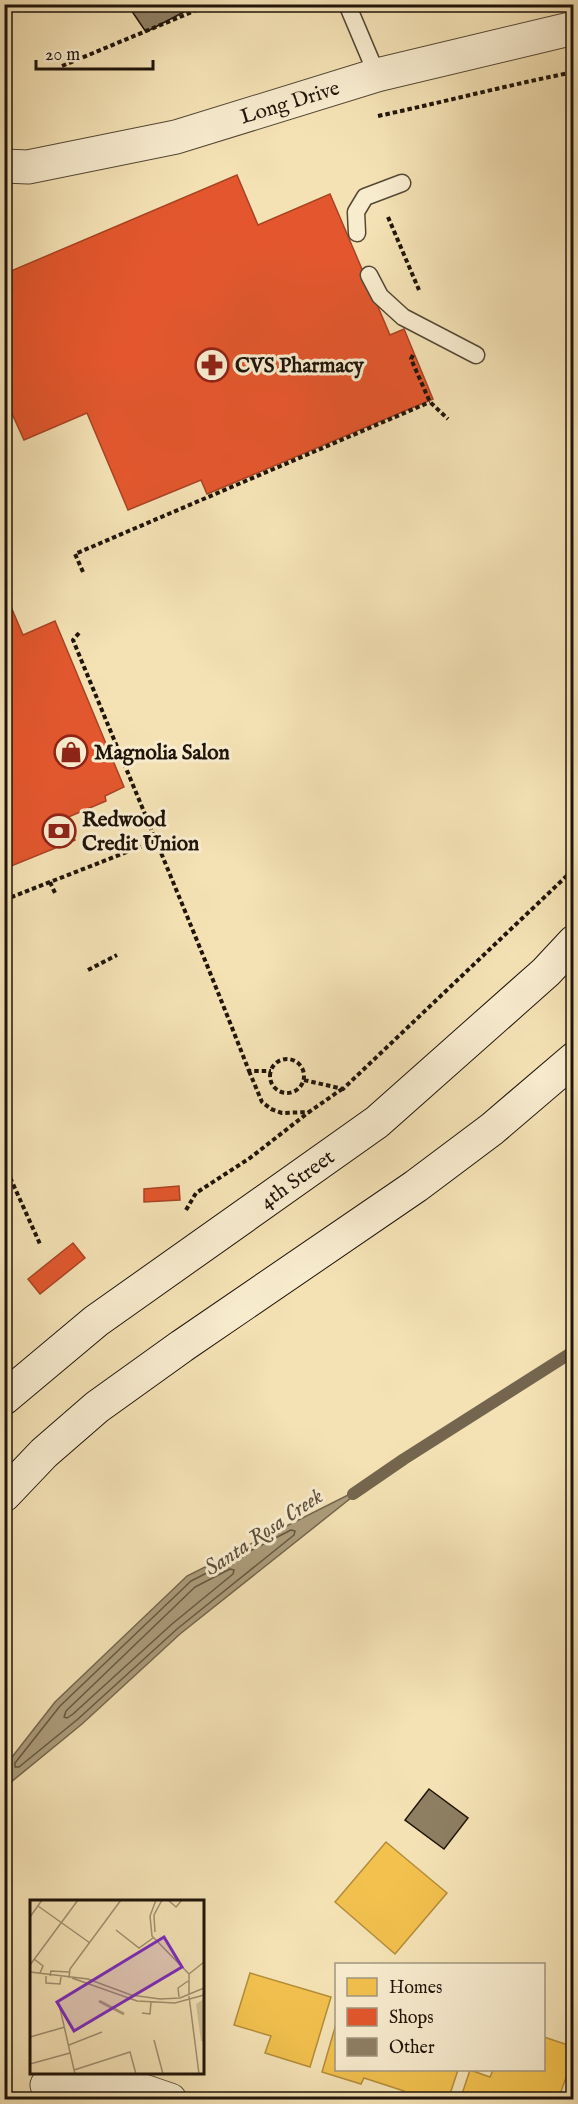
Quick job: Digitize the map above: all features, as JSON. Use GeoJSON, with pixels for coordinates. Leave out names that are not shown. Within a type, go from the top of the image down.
{"type":"FeatureCollection","features":[{"type":"Feature","properties":{"kind":"main road","name":"Long Drive"},"geometry":{"type":"LineString","coordinates":[[4,166],[28,167],[176,137],[377,75],[573,28]]}},
{"type":"Feature","properties":{"kind":"main road","name":"4th Street"},"geometry":{"type":"LineString","coordinates":[[4,1398],[96,1321],[377,1122],[546,972],[573,942]]}},
{"type":"Feature","properties":{"kind":"main road"},"geometry":{"type":"LineString","coordinates":[[4,1495],[44,1453],[97,1407],[416,1186],[492,1129],[573,1059]]}},
{"type":"Feature","properties":{"kind":"main road"},"geometry":{"type":"LineString","coordinates":[[47,2085],[102,2077],[170,2100]]}},
{"type":"Feature","properties":{"kind":"lane"},"geometry":{"type":"LineString","coordinates":[[347,4],[377,75]]}},
{"type":"Feature","properties":{"kind":"lane"},"geometry":{"type":"LineString","coordinates":[[357,232],[356,212],[365,197],[402,183]]}},
{"type":"Feature","properties":{"kind":"lane"},"geometry":{"type":"LineString","coordinates":[[369,275],[380,296],[403,317],[476,354]]}},
{"type":"Feature","properties":{"kind":"path"},"geometry":{"type":"LineString","coordinates":[[62,66],[211,4]]}},
{"type":"Feature","properties":{"kind":"path"},"geometry":{"type":"LineString","coordinates":[[369,118],[536,78],[573,72]]}},
{"type":"Feature","properties":{"kind":"path"},"geometry":{"type":"LineString","coordinates":[[384,208],[419,291]]}},
{"type":"Feature","properties":{"kind":"path"},"geometry":{"type":"LineString","coordinates":[[411,359],[430,402],[448,419]]}},
{"type":"Feature","properties":{"kind":"path"},"geometry":{"type":"LineString","coordinates":[[83,572],[75,554],[430,402]]}},
{"type":"Feature","properties":{"kind":"path"},"geometry":{"type":"LineString","coordinates":[[79,633],[74,640],[155,841],[197,938],[262,1102],[271,1109],[282,1113],[309,1112],[343,1089],[573,869]]}},
{"type":"Feature","properties":{"kind":"path"},"geometry":{"type":"LineString","coordinates":[[4,900],[155,841]]}},
{"type":"Feature","properties":{"kind":"path"},"geometry":{"type":"LineString","coordinates":[[50,882],[55,893]]}},
{"type":"Feature","properties":{"kind":"path"},"geometry":{"type":"LineString","coordinates":[[88,970],[117,955]]}},
{"type":"Feature","properties":{"kind":"path"},"geometry":{"type":"LineString","coordinates":[[288,1059],[303,1068],[304,1080],[294,1092],[283,1092],[274,1087],[271,1082],[271,1071],[278,1062],[288,1059]]}},
{"type":"Feature","properties":{"kind":"path"},"geometry":{"type":"LineString","coordinates":[[249,1071],[271,1071]]}},
{"type":"Feature","properties":{"kind":"path"},"geometry":{"type":"LineString","coordinates":[[304,1080],[343,1089]]}},
{"type":"Feature","properties":{"kind":"path"},"geometry":{"type":"LineString","coordinates":[[4,1164],[40,1244]]}},
{"type":"Feature","properties":{"kind":"water"},"geometry":{"type":"Polygon","coordinates":[[[366,1486],[180,1634],[82,1724],[5,1787],[5,1766],[55,1702],[187,1576],[366,1486]]]}},
{"type":"Feature","properties":{"kind":"building: Homes"},"geometry":{"type":"Polygon","coordinates":[[[386,1842],[447,1893],[395,1954],[335,1902],[386,1842]]]}},
{"type":"Feature","properties":{"kind":"building: Homes"},"geometry":{"type":"Polygon","coordinates":[[[250,1973],[331,1997],[310,2067],[265,2053],[271,2036],[234,2025],[250,1973]]]}},
{"type":"Feature","properties":{"kind":"building: Homes"},"geometry":{"type":"Polygon","coordinates":[[[335,2027],[335,2071],[458,2071],[448,2100],[403,2100],[401,2099],[404,2091],[364,2078],[361,2084],[322,2072],[335,2027]]]}},
{"type":"Feature","properties":{"kind":"building: Homes"},"geometry":{"type":"Polygon","coordinates":[[[545,2037],[574,2047],[574,2055],[558,2100],[460,2100],[470,2071],[490,2077],[493,2071],[545,2071],[545,2037]]]}},
{"type":"Feature","properties":{"kind":"building: Shops","name":"CVS Pharmacy"},"geometry":{"type":"Polygon","coordinates":[[[237,175],[258,225],[330,194],[390,335],[404,329],[433,399],[207,494],[201,480],[128,510],[87,413],[24,440],[4,396],[4,274],[237,175]]]}},
{"type":"Feature","properties":{"kind":"building: Shops"},"geometry":{"type":"Polygon","coordinates":[[[9,602],[23,635],[55,621],[124,787],[105,796],[106,801],[66,818],[75,840],[4,869],[4,604],[9,602]]]}},
{"type":"Feature","properties":{"kind":"building: Shops"},"geometry":{"type":"Polygon","coordinates":[[[179,1186],[180,1200],[144,1202],[144,1189],[179,1186]]]}},
{"type":"Feature","properties":{"kind":"building: Shops"},"geometry":{"type":"Polygon","coordinates":[[[73,1243],[85,1258],[40,1294],[28,1279],[73,1243]]]}},
{"type":"Feature","properties":{"kind":"building: Other"},"geometry":{"type":"Polygon","coordinates":[[[127,4],[199,4],[146,32],[127,4]]]}},
{"type":"Feature","properties":{"kind":"building: Other"},"geometry":{"type":"Polygon","coordinates":[[[429,1789],[468,1818],[444,1849],[405,1820],[429,1789]]]}},
{"type":"Feature","properties":{"kind":"waterway","name":"Santa Rosa Creek"},"geometry":{"type":"LineString","coordinates":[[353,1494],[574,1351]]}},
{"type":"Feature","properties":{"kind":"place","name":"CVS Pharmacy"},"geometry":{"type":"Point","coordinates":[212,365]}},
{"type":"Feature","properties":{"kind":"place","name":"Magnolia Salon"},"geometry":{"type":"Point","coordinates":[71,752]}},
{"type":"Feature","properties":{"kind":"place","name":"Redwood Credit Union"},"geometry":{"type":"Point","coordinates":[59,831]}}]}
